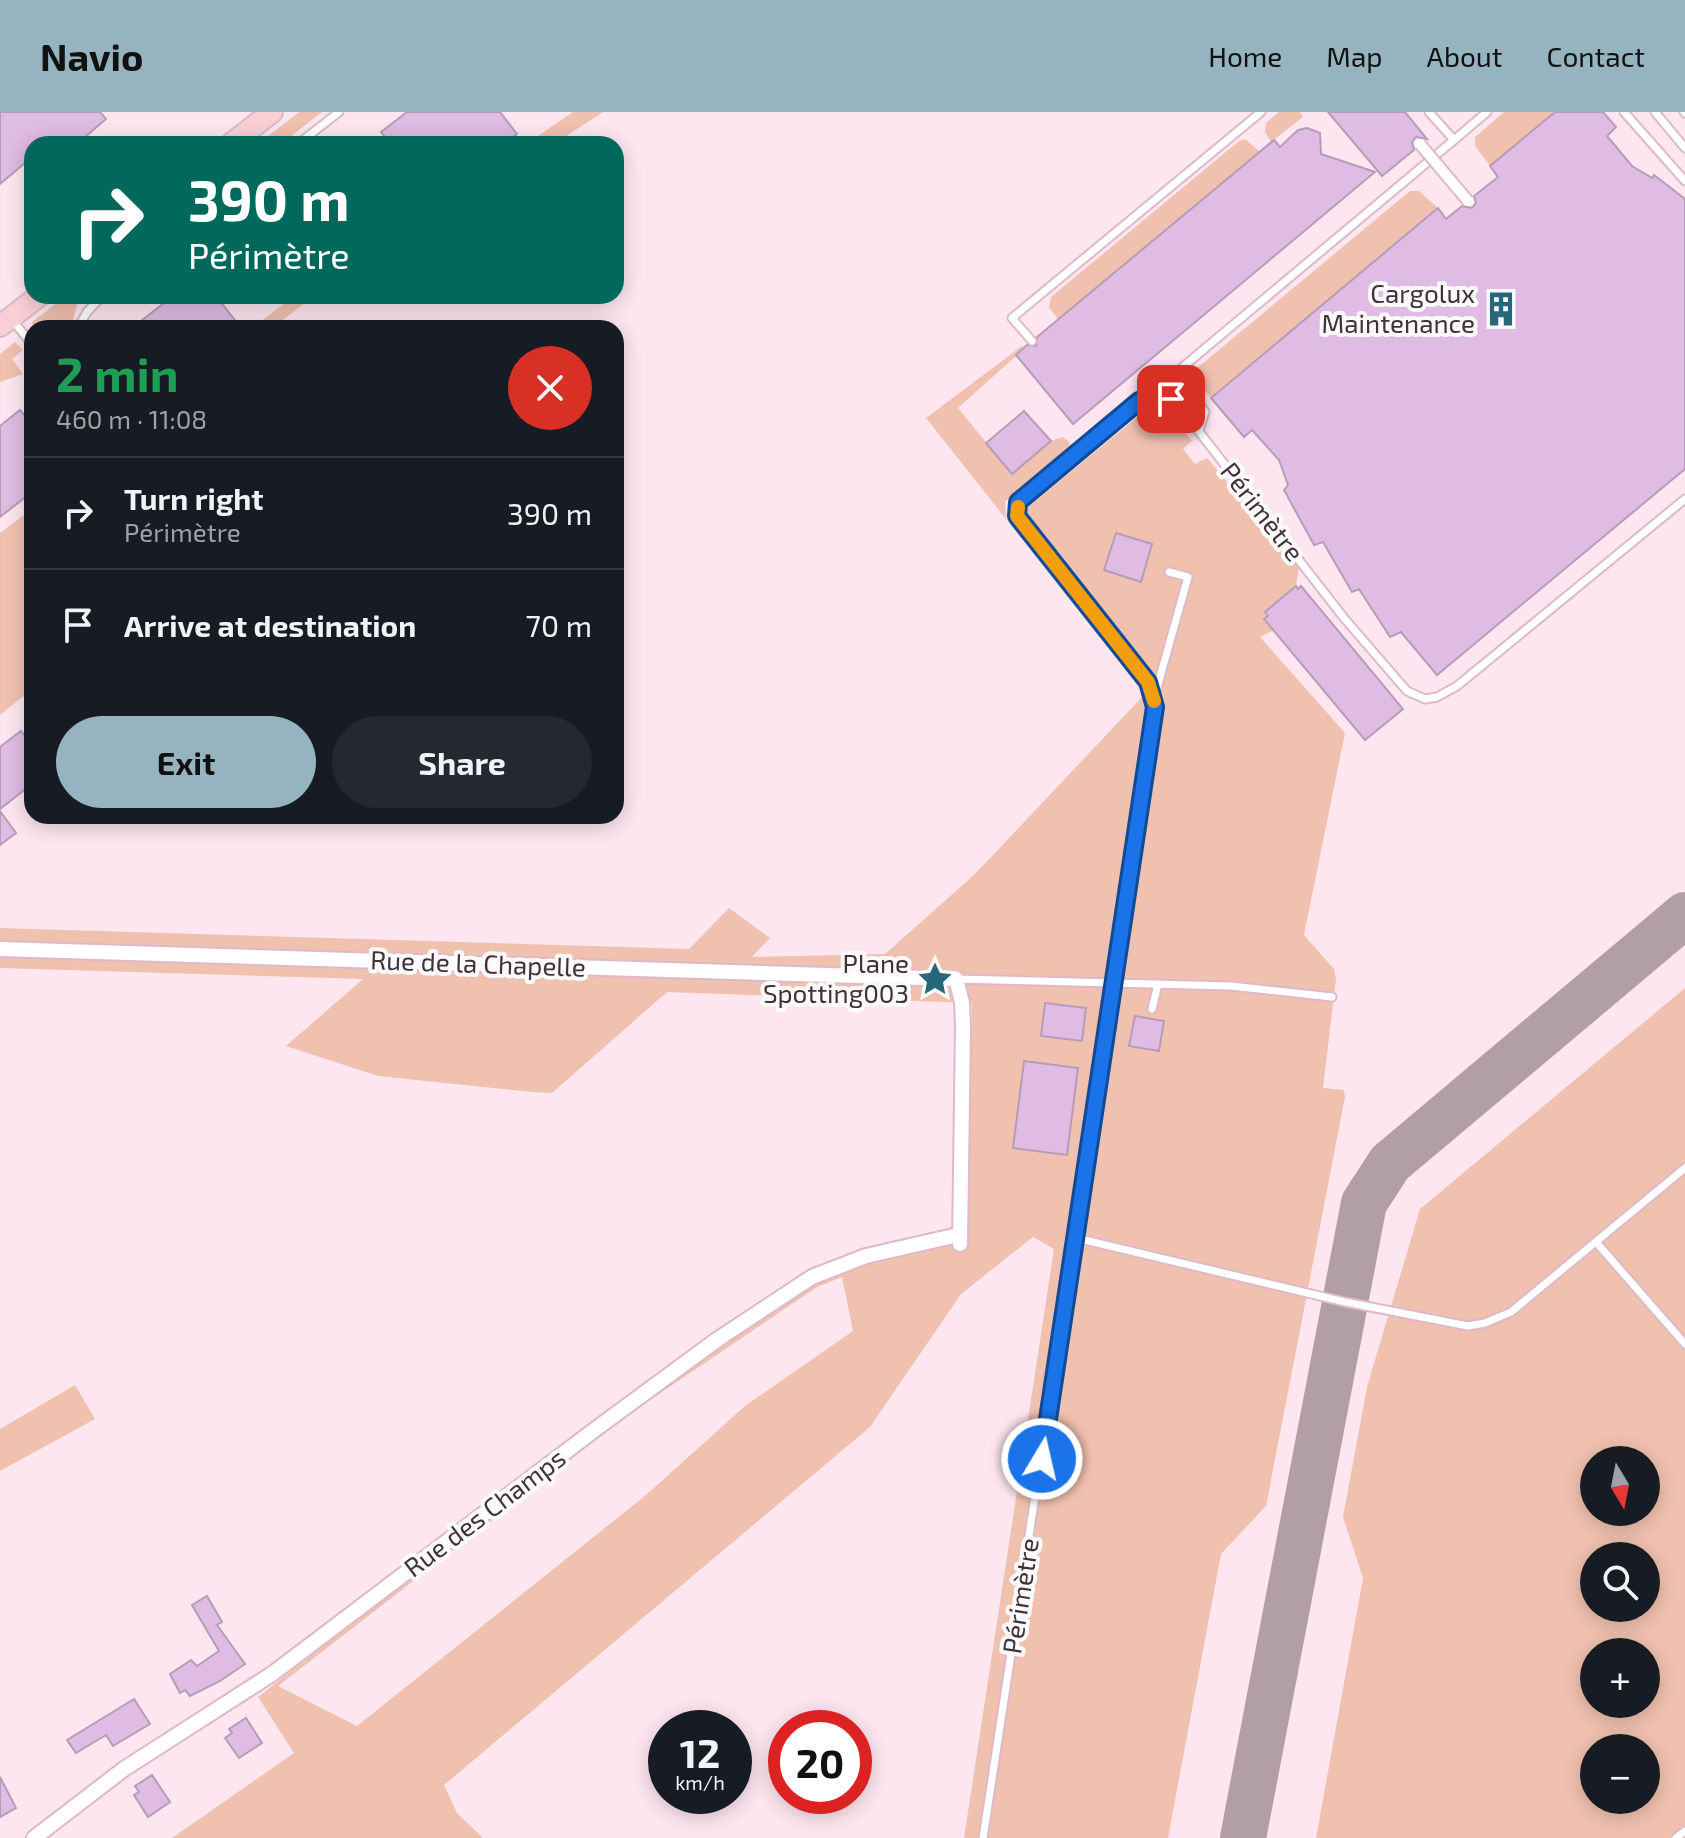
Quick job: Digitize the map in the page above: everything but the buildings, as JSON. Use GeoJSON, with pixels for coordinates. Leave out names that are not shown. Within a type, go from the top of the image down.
{"type":"FeatureCollection","features":[{"type":"Feature","properties":{"kind":"main road"},"geometry":{"type":"LineString","coordinates":[[241,136],[272,112]]}},
{"type":"Feature","properties":{"kind":"main road"},"geometry":{"type":"LineString","coordinates":[[5,322],[29,304]]}},
{"type":"Feature","properties":{"kind":"street"},"geometry":{"type":"LineString","coordinates":[[1420,144],[1468,201]]}},
{"type":"Feature","properties":{"kind":"street","name":"Rue de la Chapelle"},"geometry":{"type":"LineString","coordinates":[[0,949],[956,979]]}},
{"type":"Feature","properties":{"kind":"street","name":"Rue des Champs"},"geometry":{"type":"LineString","coordinates":[[34,1838],[124,1769],[272,1674],[609,1419],[718,1339],[812,1277],[866,1256],[959,1240],[963,1025],[962,1002],[956,979]]}},
{"type":"Feature","properties":{"kind":"lane"},"geometry":{"type":"LineString","coordinates":[[308,136],[339,112]]}},
{"type":"Feature","properties":{"kind":"lane"},"geometry":{"type":"LineString","coordinates":[[1032,341],[1012,318],[1261,112]]}},
{"type":"Feature","properties":{"kind":"lane"},"geometry":{"type":"LineString","coordinates":[[1429,112],[1454,140]]}},
{"type":"Feature","properties":{"kind":"lane"},"geometry":{"type":"LineString","coordinates":[[1199,430],[1205,412],[1178,371],[1487,112]]}},
{"type":"Feature","properties":{"kind":"lane"},"geometry":{"type":"LineString","coordinates":[[1624,112],[1685,181]]}},
{"type":"Feature","properties":{"kind":"lane"},"geometry":{"type":"LineString","coordinates":[[1655,112],[1685,148]]}},
{"type":"Feature","properties":{"kind":"lane"},"geometry":{"type":"LineString","coordinates":[[82,320],[94,304]]}},
{"type":"Feature","properties":{"kind":"lane"},"geometry":{"type":"LineString","coordinates":[[5,322],[24,337]]}},
{"type":"Feature","properties":{"kind":"lane","name":"Périmètre"},"geometry":{"type":"LineString","coordinates":[[983,1838],[1076,1238],[1154,697],[1148,682],[1017,516],[1018,502],[1139,401],[1158,393],[1171,399],[1199,430],[1344,618],[1407,691],[1425,699],[1437,697],[1457,686],[1685,499]]}},
{"type":"Feature","properties":{"kind":"lane"},"geometry":{"type":"LineString","coordinates":[[1154,697],[1188,577],[1169,572]]}},
{"type":"Feature","properties":{"kind":"lane"},"geometry":{"type":"LineString","coordinates":[[956,979],[1231,986],[1332,997]]}},
{"type":"Feature","properties":{"kind":"lane"},"geometry":{"type":"LineString","coordinates":[[1152,1009],[1158,984]]}},
{"type":"Feature","properties":{"kind":"lane"},"geometry":{"type":"LineString","coordinates":[[1076,1238],[1345,1302],[1468,1326],[1485,1323],[1511,1312],[1685,1168]]}},
{"type":"Feature","properties":{"kind":"lane"},"geometry":{"type":"LineString","coordinates":[[1596,1242],[1685,1344]]}},
{"type":"Feature","properties":{"kind":"lane"},"geometry":{"type":"LineString","coordinates":[[1676,1838],[1685,1831]]}},
{"type":"Feature","properties":{"kind":"shaded area"},"geometry":{"type":"Polygon","coordinates":[[[299,112],[322,112],[291,136],[268,136],[299,112]]]}},
{"type":"Feature","properties":{"kind":"shaded area"},"geometry":{"type":"Polygon","coordinates":[[[573,112],[603,112],[566,136],[538,136],[573,112]]]}},
{"type":"Feature","properties":{"kind":"shaded area"},"geometry":{"type":"Polygon","coordinates":[[[1279,112],[1300,112],[1303,117],[1271,142],[1265,132],[1266,123],[1279,112]]]}},
{"type":"Feature","properties":{"kind":"shaded area"},"geometry":{"type":"Polygon","coordinates":[[[1504,112],[1555,112],[1490,166],[1475,146],[1475,137],[1504,112]]]}},
{"type":"Feature","properties":{"kind":"shaded area"},"geometry":{"type":"Polygon","coordinates":[[[1245,139],[1260,152],[1058,320],[1049,307],[1051,297],[1245,139]]]}},
{"type":"Feature","properties":{"kind":"shaded area"},"geometry":{"type":"Polygon","coordinates":[[[1410,191],[1419,191],[1438,208],[1211,398],[1197,381],[1197,368],[1410,191]]]}},
{"type":"Feature","properties":{"kind":"shaded area"},"geometry":{"type":"Polygon","coordinates":[[[56,304],[78,304],[73,320],[35,320],[56,304]]]}},
{"type":"Feature","properties":{"kind":"shaded area"},"geometry":{"type":"Polygon","coordinates":[[[284,304],[304,304],[282,320],[262,320],[284,304]]]}},
{"type":"Feature","properties":{"kind":"shaded area"},"geometry":{"type":"Polygon","coordinates":[[[15,342],[23,350],[12,359],[23,374],[0,382],[0,354],[15,342]]]}},
{"type":"Feature","properties":{"kind":"shaded area"},"geometry":{"type":"Polygon","coordinates":[[[1022,346],[1025,348],[958,408],[1012,474],[1051,441],[1063,437],[1070,443],[1069,448],[1005,502],[1006,519],[926,418],[1022,346]]]}},
{"type":"Feature","properties":{"kind":"shaded area"},"geometry":{"type":"Polygon","coordinates":[[[1155,405],[1166,409],[1192,441],[1183,449],[1195,464],[1207,458],[1299,567],[1296,586],[1265,612],[1268,616],[1265,619],[1274,630],[1260,637],[1345,733],[1304,935],[1334,969],[1336,979],[1323,1088],[1344,1090],[1345,1097],[1266,1506],[1221,1554],[1168,1838],[964,1838],[1054,1249],[1033,1237],[961,1294],[870,1427],[444,1785],[457,1813],[483,1838],[172,1838],[294,1753],[258,1697],[561,1461],[706,1353],[813,1282],[853,1267],[939,1246],[939,1240],[966,1218],[972,1003],[667,992],[552,1093],[532,1092],[378,1076],[286,1046],[363,979],[0,968],[0,928],[689,949],[729,908],[770,938],[752,957],[885,954],[975,874],[1144,695],[1163,690],[1027,514],[1027,508],[1155,405]],[[842,1277],[817,1287],[622,1419],[278,1686],[357,1726],[646,1495],[745,1406],[853,1331],[842,1277]]]}},
{"type":"Feature","properties":{"kind":"shaded area"},"geometry":{"type":"Polygon","coordinates":[[[24,515],[24,696],[0,715],[0,533],[24,515]]]}},
{"type":"Feature","properties":{"kind":"shaded area"},"geometry":{"type":"Polygon","coordinates":[[[1685,988],[1685,1838],[1316,1838],[1363,1578],[1343,1517],[1367,1387],[1420,1209],[1685,988]]]}},
{"type":"Feature","properties":{"kind":"shaded area"},"geometry":{"type":"Polygon","coordinates":[[[75,1385],[95,1419],[0,1471],[0,1429],[75,1385]]]}},
{"type":"Feature","properties":{"kind":"taxiway"},"geometry":{"type":"LineString","coordinates":[[1243,1838],[1364,1203],[1390,1163],[1685,915]]}},
{"type":"Feature","properties":{"kind":"slow traffic"},"geometry":{"type":"LineString","coordinates":[[1018,507],[1017,516],[1148,682],[1154,701]]}},
{"type":"Feature","properties":{"kind":"place","name":"Cargolux Maintenance"},"geometry":{"type":"Point","coordinates":[1501,309]}},
{"type":"Feature","properties":{"kind":"place","name":"Plane Spotting003"},"geometry":{"type":"Point","coordinates":[935,979]}},
{"type":"Feature","properties":{"kind":"route"},"geometry":{"type":"LineString","coordinates":[[1042,1459],[1155,707],[1148,682],[1017,516],[1018,502],[1139,401],[1158,393],[1171,399]]}}]}
